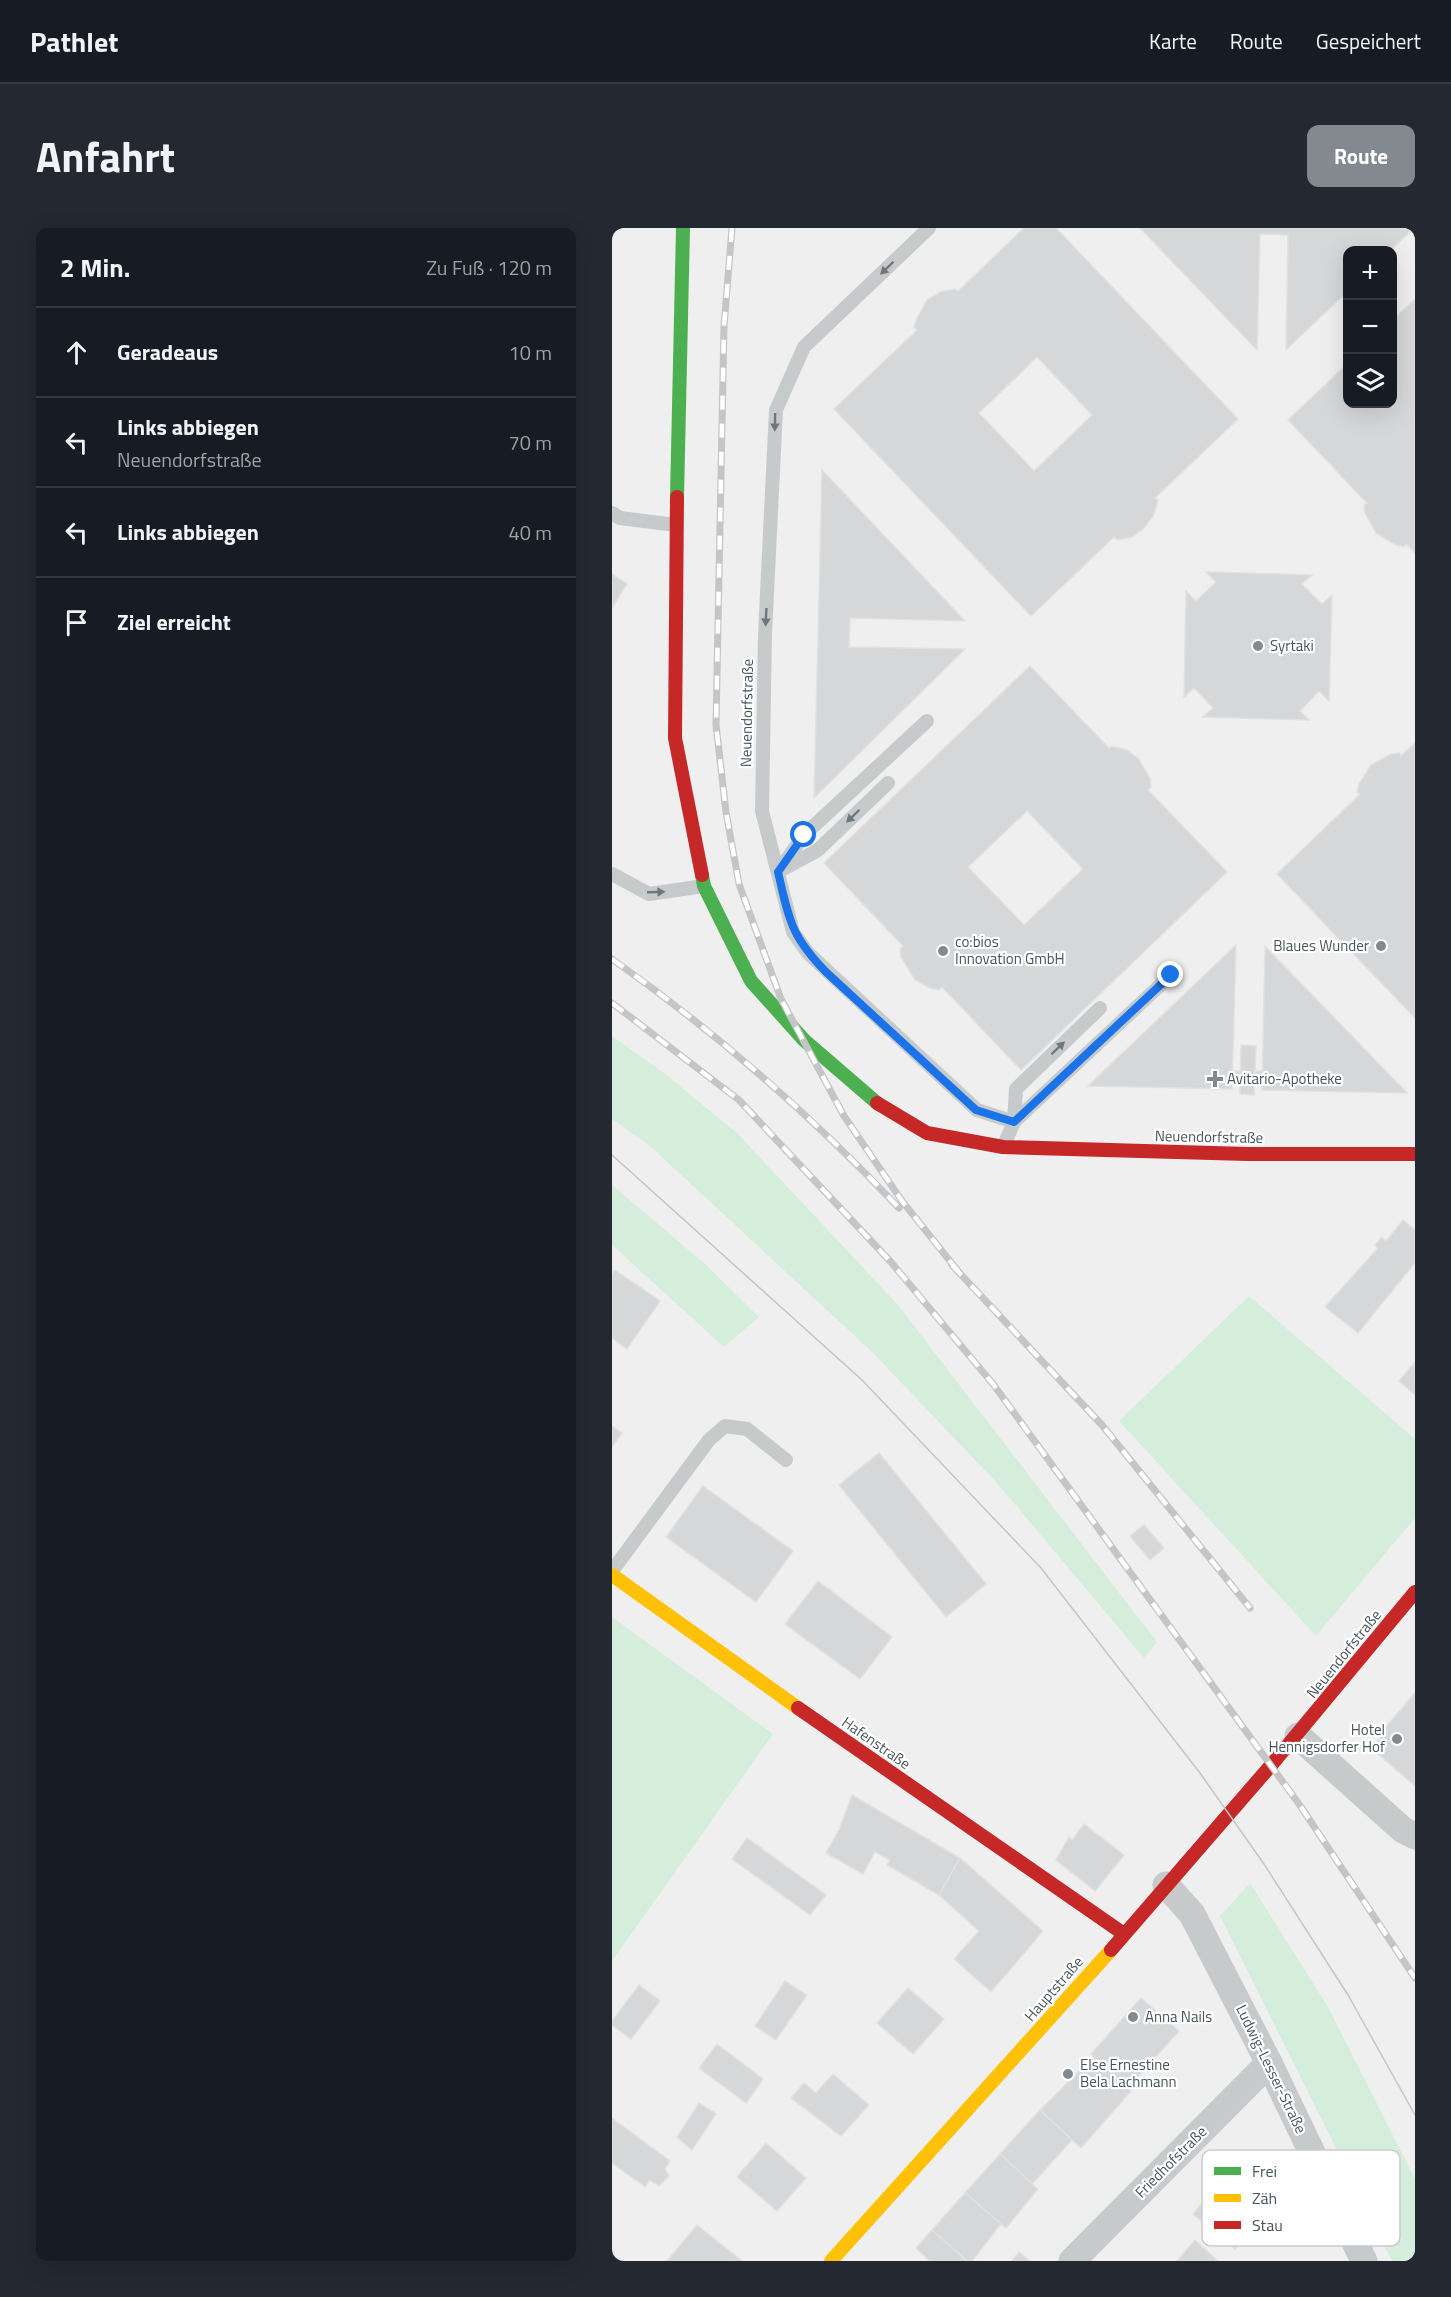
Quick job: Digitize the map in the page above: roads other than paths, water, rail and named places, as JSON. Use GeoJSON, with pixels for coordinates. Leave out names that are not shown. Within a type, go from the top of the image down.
{"type":"FeatureCollection","features":[{"type":"Feature","properties":{"kind":"street","name":"Neuendorfstraße"},"geometry":{"type":"LineString","coordinates":[[683,228],[676,525],[675,738],[704,886],[751,981],[812,1047],[873,1100],[927,1132],[1003,1147],[1247,1154],[1415,1154]]}},
{"type":"Feature","properties":{"kind":"street","name":"Hafenstraße"},"geometry":{"type":"LineString","coordinates":[[612,1573],[793,1705],[1124,1935]]}},
{"type":"Feature","properties":{"kind":"street","name":"Neuendorfstraße"},"geometry":{"type":"LineString","coordinates":[[1298,1737],[1415,1592]]}},
{"type":"Feature","properties":{"kind":"street","name":"Hauptstraße"},"geometry":{"type":"LineString","coordinates":[[831,2261],[1124,1935],[1298,1737]]}},
{"type":"Feature","properties":{"kind":"street"},"geometry":{"type":"LineString","coordinates":[[1298,1737],[1403,1830],[1415,1836]]}},
{"type":"Feature","properties":{"kind":"street","name":"Ludwig-Lesser-Straße"},"geometry":{"type":"LineString","coordinates":[[1167,1886],[1192,1914],[1269,2063],[1311,2150]]}},
{"type":"Feature","properties":{"kind":"street","name":"Friedhofstraße"},"geometry":{"type":"LineString","coordinates":[[1072,2261],[1269,2063]]}},
{"type":"Feature","properties":{"kind":"street","name":"Ludwig-Lesser-Straße"},"geometry":{"type":"LineString","coordinates":[[1357,2246],[1364,2261]]}},
{"type":"Feature","properties":{"kind":"lane","name":"Neuendorfstraße"},"geometry":{"type":"LineString","coordinates":[[929,228],[804,347],[776,410],[765,634],[762,811],[793,932],[808,953],[976,1110],[1014,1122]]}},
{"type":"Feature","properties":{"kind":"lane"},"geometry":{"type":"LineString","coordinates":[[612,513],[620,518],[676,525]]}},
{"type":"Feature","properties":{"kind":"lane"},"geometry":{"type":"LineString","coordinates":[[778,872],[804,835],[927,721]]}},
{"type":"Feature","properties":{"kind":"lane"},"geometry":{"type":"LineString","coordinates":[[778,872],[818,850],[888,783]]}},
{"type":"Feature","properties":{"kind":"lane"},"geometry":{"type":"LineString","coordinates":[[612,874],[649,894],[704,886]]}},
{"type":"Feature","properties":{"kind":"lane"},"geometry":{"type":"LineString","coordinates":[[1014,1122],[1171,975]]}},
{"type":"Feature","properties":{"kind":"lane"},"geometry":{"type":"LineString","coordinates":[[1003,1147],[1014,1122],[1016,1089],[1100,1008]]}},
{"type":"Feature","properties":{"kind":"lane"},"geometry":{"type":"LineString","coordinates":[[612,1573],[709,1440],[725,1426],[747,1429],[786,1460]]}},
{"type":"Feature","properties":{"kind":"tram line"},"geometry":{"type":"LineString","coordinates":[[612,1155],[862,1380],[1041,1568],[1200,1773],[1264,1864],[1348,1995],[1415,2115]]}},
{"type":"Feature","properties":{"kind":"railway"},"geometry":{"type":"LineString","coordinates":[[732,228],[724,326],[716,725],[726,812],[739,884],[781,999],[844,1116],[902,1201],[958,1271]]}},
{"type":"Feature","properties":{"kind":"railway"},"geometry":{"type":"LineString","coordinates":[[612,959],[689,1016],[762,1076],[832,1140],[899,1208]]}},
{"type":"Feature","properties":{"kind":"railway"},"geometry":{"type":"LineString","coordinates":[[612,1003],[739,1100],[890,1261],[993,1384],[1299,1804],[1415,1978]]}},
{"type":"Feature","properties":{"kind":"railway"},"geometry":{"type":"LineString","coordinates":[[952,1265],[1102,1425],[1250,1608]]}},
{"type":"Feature","properties":{"kind":"place","name":"Syrtaki"},"geometry":{"type":"Point","coordinates":[1258,646]}},
{"type":"Feature","properties":{"kind":"place","name":"Blaues Wunder"},"geometry":{"type":"Point","coordinates":[1381,946]}},
{"type":"Feature","properties":{"kind":"place","name":"co:bios Innovation GmbH"},"geometry":{"type":"Point","coordinates":[943,951]}},
{"type":"Feature","properties":{"kind":"place","name":"Avitario-Apotheke"},"geometry":{"type":"Point","coordinates":[1215,1079]}},
{"type":"Feature","properties":{"kind":"place","name":"Hotel Hennigsdorfer Hof"},"geometry":{"type":"Point","coordinates":[1397,1739]}},
{"type":"Feature","properties":{"kind":"place","name":"Anna Nails"},"geometry":{"type":"Point","coordinates":[1133,2017]}},
{"type":"Feature","properties":{"kind":"place","name":"Else Ernestine Bela Lachmann"},"geometry":{"type":"Point","coordinates":[1068,2074]}}]}
